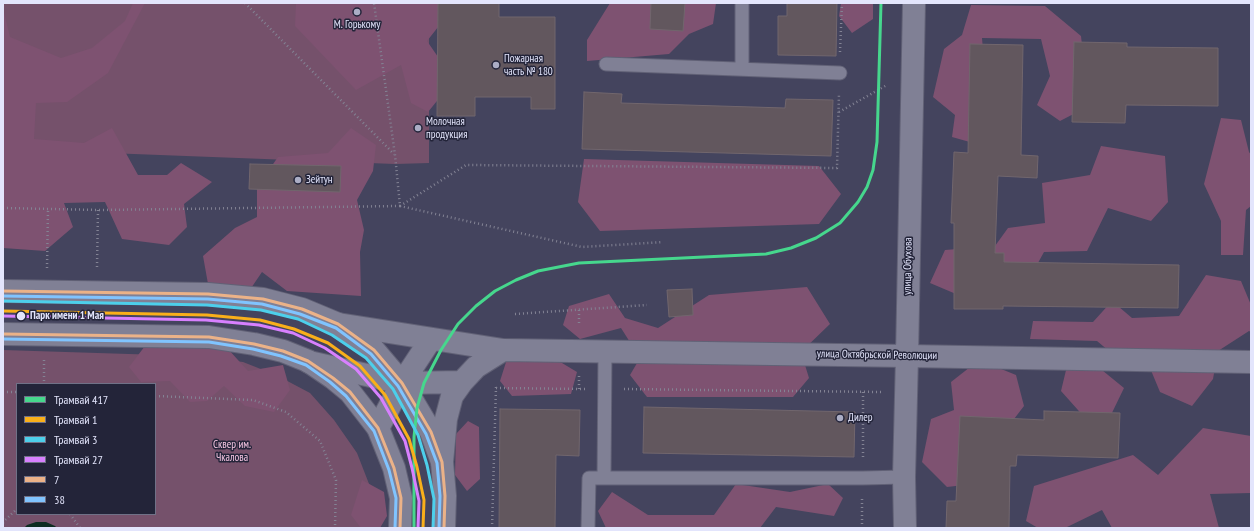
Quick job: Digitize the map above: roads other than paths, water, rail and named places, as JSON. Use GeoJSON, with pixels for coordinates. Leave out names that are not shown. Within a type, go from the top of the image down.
{"type":"FeatureCollection","features":[{"type":"Feature","properties":{"kind":"street","name":"улица Обухова"},"geometry":{"type":"LineString","coordinates":[[905,528],[904,477],[914,3]]}},
{"type":"Feature","properties":{"kind":"street"},"geometry":{"type":"LineString","coordinates":[[3,291],[208,294],[264,298],[302,309],[338,324],[374,350],[402,383],[431,432],[442,462]]}},
{"type":"Feature","properties":{"kind":"street","name":"улица Октябрьской Революции"},"geometry":{"type":"LineString","coordinates":[[338,324],[503,350],[1251,362]]}},
{"type":"Feature","properties":{"kind":"street"},"geometry":{"type":"LineString","coordinates":[[3,334],[209,337],[254,344],[283,351],[308,361],[402,383],[462,382]]}},
{"type":"Feature","properties":{"kind":"street"},"geometry":{"type":"LineString","coordinates":[[378,428],[402,383],[431,339]]}},
{"type":"Feature","properties":{"kind":"street"},"geometry":{"type":"LineString","coordinates":[[444,528],[442,462],[446,419],[452,396],[462,382],[476,367],[503,350]]}},
{"type":"Feature","properties":{"kind":"street"},"geometry":{"type":"LineString","coordinates":[[308,361],[350,392],[378,428],[394,468],[401,498],[400,528]]}},
{"type":"Feature","properties":{"kind":"lane"},"geometry":{"type":"LineString","coordinates":[[742,3],[742,69]]}},
{"type":"Feature","properties":{"kind":"lane"},"geometry":{"type":"LineString","coordinates":[[606,64],[840,73]]}},
{"type":"Feature","properties":{"kind":"lane"},"geometry":{"type":"LineString","coordinates":[[604,478],[605,352]]}},
{"type":"Feature","properties":{"kind":"lane"},"geometry":{"type":"LineString","coordinates":[[588,528],[589,478],[904,477]]}},
{"type":"Feature","properties":{"kind":"tram line","name":"417"},"geometry":{"type":"LineString","coordinates":[[414,528],[414,437],[417,408],[424,383],[441,350],[458,324],[476,306],[495,291],[538,271],[579,263],[766,254],[791,248],[816,238],[840,223],[858,202],[867,187],[873,170],[877,142],[881,3]]}},
{"type":"Feature","properties":{"kind":"tram line","name":"3"},"geometry":{"type":"LineString","coordinates":[[3,301],[207,305],[261,310],[298,319],[332,335],[366,358],[393,389],[418,435],[427,465],[434,499],[433,528]]}},
{"type":"Feature","properties":{"kind":"tram line","name":"1"},"geometry":{"type":"LineString","coordinates":[[3,311],[207,315],[260,320],[294,329],[328,343],[360,366],[385,395],[409,439],[424,500],[423,528]]}},
{"type":"Feature","properties":{"kind":"tram line","name":"27"},"geometry":{"type":"LineString","coordinates":[[3,316],[206,320],[259,325],[293,333],[325,348],[356,369],[381,398],[405,441],[419,501],[418,528]]}},
{"type":"Feature","properties":{"kind":"place","name":"М. Горькому"},"geometry":{"type":"Point","coordinates":[357,12]}},
{"type":"Feature","properties":{"kind":"place","name":"Пожарная часть № 180"},"geometry":{"type":"Point","coordinates":[496,65]}},
{"type":"Feature","properties":{"kind":"place","name":"Молочная продукция"},"geometry":{"type":"Point","coordinates":[418,128]}},
{"type":"Feature","properties":{"kind":"place","name":"Зейтун"},"geometry":{"type":"Point","coordinates":[298,180]}},
{"type":"Feature","properties":{"kind":"place","name":"Парк имени 1 Мая"},"geometry":{"type":"Point","coordinates":[21,316]}},
{"type":"Feature","properties":{"kind":"place","name":"Дилер"},"geometry":{"type":"Point","coordinates":[840,418]}},
{"type":"Feature","properties":{"kind":"park label","name":"Сквер им. Чкалова"},"geometry":{"type":"Point","coordinates":[232,451]}}]}
